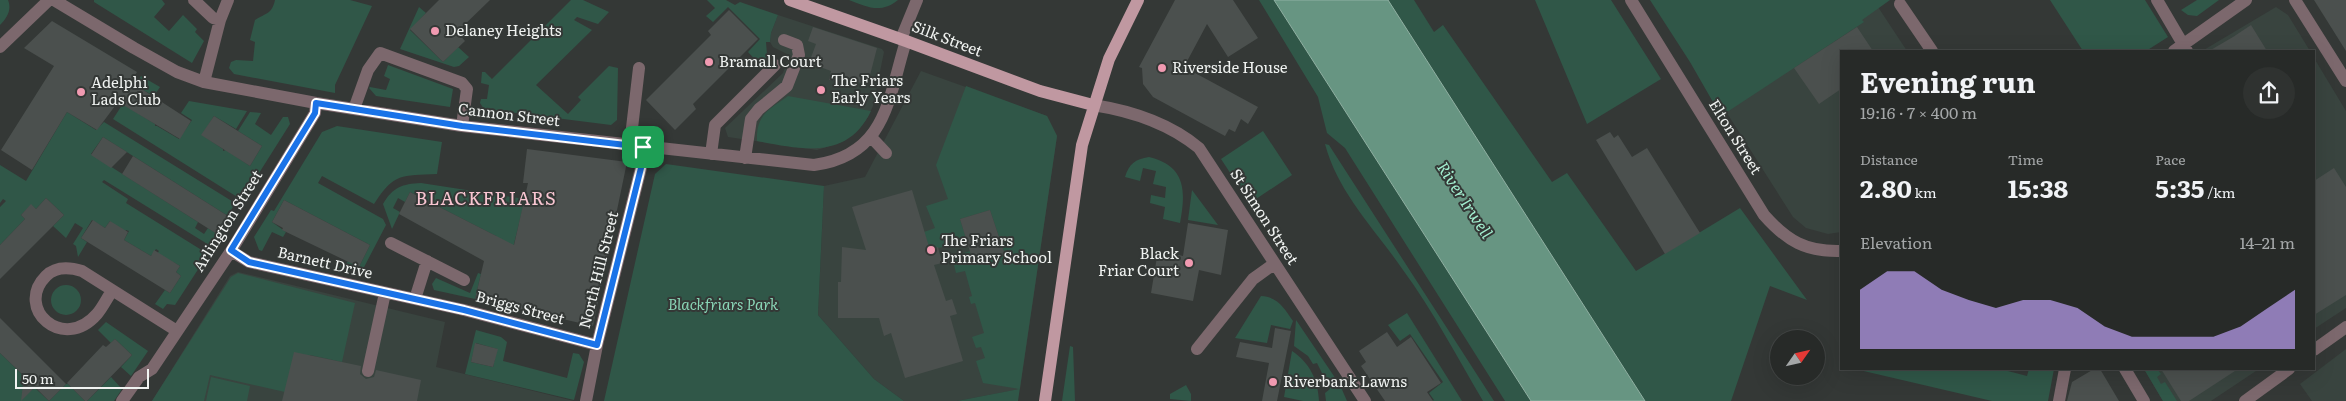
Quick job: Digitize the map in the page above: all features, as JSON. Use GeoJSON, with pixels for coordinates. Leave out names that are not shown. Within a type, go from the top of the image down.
{"type":"FeatureCollection","features":[{"type":"Feature","properties":{"kind":"main road","name":"Silk Street"},"geometry":{"type":"LineString","coordinates":[[790,0],[1040,91],[1093,105]]}},
{"type":"Feature","properties":{"kind":"main road"},"geometry":{"type":"LineString","coordinates":[[1044,401],[1079,158],[1093,105],[1109,59],[1138,0]]}},
{"type":"Feature","properties":{"kind":"street"},"geometry":{"type":"LineString","coordinates":[[0,47],[49,0]]}},
{"type":"Feature","properties":{"kind":"street","name":"Cannon Street"},"geometry":{"type":"LineString","coordinates":[[54,0],[177,72],[204,82],[316,103],[462,126],[814,165],[829,163],[847,156],[871,137],[881,122],[888,104],[907,21],[917,0]]}},
{"type":"Feature","properties":{"kind":"street"},"geometry":{"type":"LineString","coordinates":[[194,0],[213,18],[220,20]]}},
{"type":"Feature","properties":{"kind":"street"},"geometry":{"type":"LineString","coordinates":[[204,82],[220,20],[228,0]]}},
{"type":"Feature","properties":{"kind":"street","name":"Elton Street"},"geometry":{"type":"LineString","coordinates":[[1631,0],[1764,215],[1776,229],[1803,247],[1822,252],[1840,251]]}},
{"type":"Feature","properties":{"kind":"street"},"geometry":{"type":"LineString","coordinates":[[2157,0],[2182,49],[2246,0]]}},
{"type":"Feature","properties":{"kind":"street"},"geometry":{"type":"LineString","coordinates":[[2295,0],[2346,81]]}},
{"type":"Feature","properties":{"kind":"street"},"geometry":{"type":"LineString","coordinates":[[1900,4],[1931,50]]}},
{"type":"Feature","properties":{"kind":"street"},"geometry":{"type":"LineString","coordinates":[[745,158],[751,119],[758,109],[787,86],[799,55],[797,45],[784,40]]}},
{"type":"Feature","properties":{"kind":"street"},"geometry":{"type":"LineString","coordinates":[[354,108],[368,70],[380,53],[462,83],[467,89],[462,126]]}},
{"type":"Feature","properties":{"kind":"street"},"geometry":{"type":"LineString","coordinates":[[710,154],[715,125],[775,65]]}},
{"type":"Feature","properties":{"kind":"street"},"geometry":{"type":"LineString","coordinates":[[630,145],[639,68]]}},
{"type":"Feature","properties":{"kind":"street","name":"Arlington Street"},"geometry":{"type":"LineString","coordinates":[[122,401],[139,377],[152,369],[231,250],[315,113],[316,103]]}},
{"type":"Feature","properties":{"kind":"street","name":"St Simon Street"},"geometry":{"type":"LineString","coordinates":[[1093,105],[1123,110],[1158,123],[1178,133],[1199,148],[1364,401]]}},
{"type":"Feature","properties":{"kind":"street"},"geometry":{"type":"LineString","coordinates":[[871,137],[886,152]]}},
{"type":"Feature","properties":{"kind":"street","name":"North Hill Street"},"geometry":{"type":"LineString","coordinates":[[586,401],[597,345],[641,168],[643,147]]}},
{"type":"Feature","properties":{"kind":"street"},"geometry":{"type":"LineString","coordinates":[[391,242],[464,280]]}},
{"type":"Feature","properties":{"kind":"street","name":"Barnett Drive"},"geometry":{"type":"LineString","coordinates":[[231,250],[249,262],[443,306]]}},
{"type":"Feature","properties":{"kind":"street"},"geometry":{"type":"LineString","coordinates":[[415,300],[427,261]]}},
{"type":"Feature","properties":{"kind":"street"},"geometry":{"type":"LineString","coordinates":[[1197,349],[1253,279],[1274,264]]}},
{"type":"Feature","properties":{"kind":"street"},"geometry":{"type":"LineString","coordinates":[[112,291],[96,314],[78,328],[69,330],[60,330],[48,324],[37,307],[38,286],[52,271],[61,268],[72,268],[82,271],[177,331]]}},
{"type":"Feature","properties":{"kind":"street"},"geometry":{"type":"LineString","coordinates":[[368,372],[385,293]]}},
{"type":"Feature","properties":{"kind":"street","name":"Briggs Street"},"geometry":{"type":"LineString","coordinates":[[443,306],[597,345]]}},
{"type":"Feature","properties":{"kind":"street"},"geometry":{"type":"LineString","coordinates":[[2315,349],[2346,327]]}},
{"type":"Feature","properties":{"kind":"street"},"geometry":{"type":"LineString","coordinates":[[2059,401],[2066,370]]}},
{"type":"Feature","properties":{"kind":"street"},"geometry":{"type":"LineString","coordinates":[[2126,370],[2144,401]]}},
{"type":"Feature","properties":{"kind":"street"},"geometry":{"type":"LineString","coordinates":[[2245,401],[2288,370]]}},
{"type":"Feature","properties":{"kind":"shaded area"},"geometry":{"type":"Polygon","coordinates":[[[1878,7],[1906,50],[1840,50],[1840,232],[1828,234],[1806,228],[1793,217],[1725,110],[1878,7]]]}},
{"type":"Feature","properties":{"kind":"shaded area"},"geometry":{"type":"Polygon","coordinates":[[[2276,7],[2288,15],[2309,50],[2204,50],[2276,7]]]}},
{"type":"Feature","properties":{"kind":"shaded area","name":"The Friars Early Years"},"geometry":{"type":"Polygon","coordinates":[[[778,15],[882,49],[884,52],[873,106],[868,117],[859,129],[842,142],[817,150],[728,137],[725,128],[783,73],[789,55],[773,47],[770,42],[771,33],[778,15]]]}},
{"type":"Feature","properties":{"kind":"shaded area"},"geometry":{"type":"Polygon","coordinates":[[[2315,60],[2346,111],[2346,308],[2315,328],[2315,60]]]}},
{"type":"Feature","properties":{"kind":"shaded area","name":"The Friars Primary School"},"geometry":{"type":"Polygon","coordinates":[[[921,71],[1047,116],[1057,136],[1020,389],[957,401],[904,401],[874,379],[818,315],[824,186],[865,177],[921,71]]]}},
{"type":"Feature","properties":{"kind":"shaded area"},"geometry":{"type":"Polygon","coordinates":[[[238,272],[445,322],[436,367],[574,401],[152,401],[230,276],[238,272]]]}},
{"type":"Feature","properties":{"kind":"shaded area"},"geometry":{"type":"Polygon","coordinates":[[[2346,349],[2346,401],[2312,401],[2300,384],[2346,349]]]}},
{"type":"Feature","properties":{"kind":"shaded area"},"geometry":{"type":"Polygon","coordinates":[[[2145,370],[2258,370],[2211,401],[2163,401],[2145,370]]]}},
{"type":"Feature","properties":{"kind":"green space"},"geometry":{"type":"Polygon","coordinates":[[[0,0],[8,0],[9,10],[7,17],[0,25],[0,0]]]}},
{"type":"Feature","properties":{"kind":"green space"},"geometry":{"type":"Polygon","coordinates":[[[94,0],[162,0],[165,4],[154,17],[169,31],[183,15],[197,29],[195,32],[204,41],[192,63],[94,2],[94,0]]]}},
{"type":"Feature","properties":{"kind":"green space"},"geometry":{"type":"Polygon","coordinates":[[[275,0],[350,0],[372,6],[335,85],[335,93],[234,74],[229,68],[231,62],[236,60],[253,61],[255,42],[250,40],[255,20],[270,11],[275,0]]]}},
{"type":"Feature","properties":{"kind":"green space"},"geometry":{"type":"Polygon","coordinates":[[[571,0],[583,0],[609,12],[598,24],[577,17],[574,20],[592,30],[536,85],[568,114],[581,100],[578,97],[609,66],[618,68],[617,120],[611,125],[484,109],[480,103],[481,99],[487,99],[489,85],[481,83],[482,72],[485,72],[492,79],[571,0]]]}},
{"type":"Feature","properties":{"kind":"green space"},"geometry":{"type":"Polygon","coordinates":[[[707,0],[726,0],[735,5],[740,2],[778,15],[771,33],[770,42],[766,42],[767,55],[762,67],[748,52],[760,39],[728,7],[713,22],[706,16],[715,8],[707,0]]]}},
{"type":"Feature","properties":{"kind":"green space"},"geometry":{"type":"Polygon","coordinates":[[[849,0],[898,0],[886,7],[874,8],[849,0]]]}},
{"type":"Feature","properties":{"kind":"green space"},"geometry":{"type":"Polygon","coordinates":[[[1259,0],[1274,0],[1531,401],[1505,401],[1345,148],[1327,133],[1318,97],[1259,0]]]}},
{"type":"Feature","properties":{"kind":"green space"},"geometry":{"type":"Polygon","coordinates":[[[1388,0],[1414,0],[1434,32],[1443,25],[1552,182],[1567,173],[1636,271],[1740,208],[1807,300],[1770,286],[1731,401],[1645,401],[1388,0]]]}},
{"type":"Feature","properties":{"kind":"green space"},"geometry":{"type":"Polygon","coordinates":[[[1535,0],[1611,0],[1661,79],[1587,124],[1535,0]]]}},
{"type":"Feature","properties":{"kind":"green space"},"geometry":{"type":"Polygon","coordinates":[[[1650,0],[1890,0],[1862,20],[1864,22],[1721,116],[1690,62],[1650,0]]]}},
{"type":"Feature","properties":{"kind":"green space"},"geometry":{"type":"Polygon","coordinates":[[[2050,0],[2145,0],[2168,37],[2148,50],[2082,50],[2050,0]]]}},
{"type":"Feature","properties":{"kind":"green space"},"geometry":{"type":"Polygon","coordinates":[[[2197,0],[2219,0],[2197,16],[2188,15],[2181,10],[2197,0]]]}},
{"type":"Feature","properties":{"kind":"green space"},"geometry":{"type":"Polygon","coordinates":[[[419,7],[426,13],[410,30],[443,62],[458,47],[469,57],[459,66],[454,67],[400,49],[419,7]]]}},
{"type":"Feature","properties":{"kind":"green space"},"geometry":{"type":"Polygon","coordinates":[[[388,65],[453,89],[450,107],[376,96],[369,88],[386,90],[390,79],[384,76],[388,65]]]}},
{"type":"Feature","properties":{"kind":"green space"},"geometry":{"type":"Polygon","coordinates":[[[141,76],[160,87],[154,96],[143,90],[131,109],[155,124],[155,126],[179,139],[192,120],[181,113],[189,101],[247,111],[236,129],[214,116],[202,135],[223,149],[223,151],[226,150],[250,166],[262,146],[238,131],[250,112],[261,113],[255,124],[271,135],[283,117],[288,117],[290,124],[242,200],[113,119],[141,76]]]}},
{"type":"Feature","properties":{"kind":"green space"},"geometry":{"type":"Polygon","coordinates":[[[966,86],[1047,116],[1057,136],[1018,401],[957,401],[1019,389],[983,383],[976,361],[985,358],[981,347],[976,348],[972,337],[984,333],[975,303],[971,304],[969,297],[972,296],[965,271],[956,273],[952,257],[970,251],[974,265],[1005,255],[990,210],[960,219],[967,241],[930,250],[924,232],[935,228],[926,206],[948,199],[936,165],[966,86]]]}},
{"type":"Feature","properties":{"kind":"green space"},"geometry":{"type":"Polygon","coordinates":[[[788,96],[871,111],[861,127],[849,138],[836,145],[822,148],[806,148],[757,141],[757,132],[761,119],[770,109],[788,96]]]}},
{"type":"Feature","properties":{"kind":"green space"},"geometry":{"type":"Polygon","coordinates":[[[67,112],[96,130],[104,122],[235,203],[228,216],[103,137],[91,154],[198,222],[195,228],[204,234],[208,228],[217,234],[209,245],[104,180],[102,182],[128,199],[126,203],[208,254],[175,305],[167,304],[163,309],[155,304],[165,290],[170,293],[181,276],[176,272],[180,266],[173,262],[169,268],[154,258],[159,251],[156,249],[151,256],[124,240],[129,231],[126,230],[121,237],[110,221],[105,228],[92,220],[81,238],[87,242],[78,257],[76,246],[73,244],[83,228],[75,223],[66,238],[53,226],[64,215],[46,198],[36,209],[31,205],[21,215],[25,219],[0,245],[0,207],[6,201],[3,199],[0,203],[0,165],[26,181],[67,112]]]}},
{"type":"Feature","properties":{"kind":"green space"},"geometry":{"type":"Polygon","coordinates":[[[337,126],[442,142],[437,174],[400,178],[388,186],[374,204],[322,176],[318,183],[383,219],[386,225],[361,273],[339,268],[343,262],[346,264],[348,261],[359,267],[370,245],[284,200],[272,222],[286,232],[283,237],[272,232],[262,251],[259,250],[254,237],[271,210],[274,211],[322,132],[337,126]]]}},
{"type":"Feature","properties":{"kind":"green space"},"geometry":{"type":"Polygon","coordinates":[[[1263,131],[1292,175],[1250,203],[1221,159],[1263,131]]]}},
{"type":"Feature","properties":{"kind":"green space"},"geometry":{"type":"Polygon","coordinates":[[[1325,144],[1329,145],[1494,401],[1483,401],[1425,302],[1348,195],[1331,162],[1325,144]]]}},
{"type":"Feature","properties":{"kind":"green space"},"geometry":{"type":"Polygon","coordinates":[[[1149,157],[1161,161],[1170,167],[1177,173],[1181,181],[1183,200],[1180,223],[1163,219],[1165,207],[1150,203],[1151,195],[1165,198],[1166,187],[1153,184],[1156,171],[1143,168],[1140,181],[1125,177],[1133,163],[1149,157]]]}},
{"type":"Feature","properties":{"kind":"green space","name":"Blackfriars Park"},"geometry":{"type":"Polygon","coordinates":[[[666,164],[824,186],[818,315],[874,379],[904,401],[604,401],[655,174],[666,164]]]}},
{"type":"Feature","properties":{"kind":"green space"},"geometry":{"type":"Polygon","coordinates":[[[421,183],[525,199],[504,285],[496,236],[410,192],[405,202],[398,198],[393,208],[400,212],[392,229],[383,204],[394,190],[408,184],[421,183]]]}},
{"type":"Feature","properties":{"kind":"green space"},"geometry":{"type":"Polygon","coordinates":[[[1192,190],[1218,225],[1188,220],[1192,190]]]}},
{"type":"Feature","properties":{"kind":"green space"},"geometry":{"type":"Polygon","coordinates":[[[238,273],[355,303],[342,362],[310,355],[285,392],[210,375],[204,401],[152,401],[231,277],[238,273]]]}},
{"type":"Feature","properties":{"kind":"green space"},"geometry":{"type":"Polygon","coordinates":[[[478,273],[481,274],[475,299],[434,290],[432,284],[436,278],[470,293],[478,273]]]}},
{"type":"Feature","properties":{"kind":"green space"},"geometry":{"type":"Polygon","coordinates":[[[66,285],[77,289],[81,300],[77,311],[66,315],[55,311],[51,300],[55,289],[66,285]]]}},
{"type":"Feature","properties":{"kind":"green space"},"geometry":{"type":"Polygon","coordinates":[[[1261,296],[1272,298],[1283,308],[1293,321],[1290,329],[1271,325],[1267,343],[1235,338],[1261,296]]]}},
{"type":"Feature","properties":{"kind":"green space"},"geometry":{"type":"Polygon","coordinates":[[[1407,313],[1462,401],[1432,401],[1434,400],[1429,393],[1443,382],[1410,334],[1400,341],[1388,325],[1407,313]]]}},
{"type":"Feature","properties":{"kind":"green space"},"geometry":{"type":"Polygon","coordinates":[[[1296,320],[1340,385],[1347,401],[1326,401],[1325,393],[1330,389],[1317,363],[1313,364],[1308,356],[1294,346],[1296,320]]]}},
{"type":"Feature","properties":{"kind":"green space"},"geometry":{"type":"Polygon","coordinates":[[[106,322],[148,351],[131,376],[121,367],[132,355],[115,339],[111,343],[98,330],[106,322]]]}},
{"type":"Feature","properties":{"kind":"green space"},"geometry":{"type":"Polygon","coordinates":[[[476,330],[501,337],[507,342],[503,361],[567,378],[573,353],[579,354],[584,362],[574,400],[465,374],[476,330]],[[476,343],[471,362],[493,367],[497,349],[476,343]]]}},
{"type":"Feature","properties":{"kind":"green space"},"geometry":{"type":"Polygon","coordinates":[[[1070,346],[1073,347],[1075,401],[1062,401],[1070,346]]]}},
{"type":"Feature","properties":{"kind":"green space"},"geometry":{"type":"Polygon","coordinates":[[[1292,351],[1304,361],[1312,373],[1317,386],[1319,401],[1303,401],[1284,397],[1292,351]]]}},
{"type":"Feature","properties":{"kind":"green space"},"geometry":{"type":"Polygon","coordinates":[[[0,353],[28,380],[22,388],[27,393],[35,388],[49,401],[0,401],[0,353]]]}},
{"type":"Feature","properties":{"kind":"green space"},"geometry":{"type":"Polygon","coordinates":[[[1859,370],[2004,370],[2027,376],[2029,370],[2054,370],[2048,401],[1992,401],[1859,370]]]}},
{"type":"Feature","properties":{"kind":"green space"},"geometry":{"type":"Polygon","coordinates":[[[2145,370],[2158,370],[2161,374],[2157,377],[2161,384],[2165,382],[2177,401],[2163,401],[2145,370]]]}},
{"type":"Feature","properties":{"kind":"green space"},"geometry":{"type":"Polygon","coordinates":[[[111,377],[122,389],[114,401],[87,401],[111,377]]]}},
{"type":"Feature","properties":{"kind":"green space"},"geometry":{"type":"Polygon","coordinates":[[[211,377],[250,386],[247,401],[206,401],[211,377]]]}},
{"type":"Feature","properties":{"kind":"green space"},"geometry":{"type":"Polygon","coordinates":[[[68,384],[85,401],[49,401],[68,384]]]}},
{"type":"Feature","properties":{"kind":"green space"},"geometry":{"type":"Polygon","coordinates":[[[1186,385],[1191,394],[1191,401],[1170,399],[1170,394],[1186,385]]]}},
{"type":"Feature","properties":{"kind":"water","name":"River Irwell"},"geometry":{"type":"Polygon","coordinates":[[[1274,0],[1388,0],[1645,401],[1531,401],[1274,0]]]}},
{"type":"Feature","properties":{"kind":"building","name":"Delaney Heights"},"geometry":{"type":"Polygon","coordinates":[[[439,0],[490,0],[457,32],[465,41],[443,62],[410,29],[439,0]]]}},
{"type":"Feature","properties":{"kind":"building","name":"Riverside House"},"geometry":{"type":"Polygon","coordinates":[[[1175,0],[1233,0],[1258,38],[1228,57],[1207,24],[1184,67],[1258,107],[1248,124],[1241,119],[1235,132],[1229,129],[1225,136],[1153,97],[1143,84],[1142,68],[1139,67],[1175,0]]]}},
{"type":"Feature","properties":{"kind":"building"},"geometry":{"type":"Polygon","coordinates":[[[2314,0],[2346,0],[2346,51],[2314,0]]]}},
{"type":"Feature","properties":{"kind":"building","name":"Bramall Court"},"geometry":{"type":"Polygon","coordinates":[[[729,10],[758,39],[693,104],[696,109],[675,130],[646,100],[711,35],[708,31],[729,10]]]}},
{"type":"Feature","properties":{"kind":"building","name":"Adelphi Lads Club"},"geometry":{"type":"Polygon","coordinates":[[[52,21],[137,72],[131,82],[191,121],[180,139],[118,102],[97,130],[67,112],[32,170],[1,150],[54,66],[24,48],[52,21]]]}},
{"type":"Feature","properties":{"kind":"building"},"geometry":{"type":"Polygon","coordinates":[[[2251,25],[2266,50],[2211,50],[2251,25]]]}},
{"type":"Feature","properties":{"kind":"building"},"geometry":{"type":"Polygon","coordinates":[[[813,27],[877,48],[868,83],[829,80],[831,71],[809,63],[816,44],[808,41],[813,27]]]}},
{"type":"Feature","properties":{"kind":"building"},"geometry":{"type":"Polygon","coordinates":[[[1857,27],[1872,50],[1840,50],[1840,90],[1819,104],[1794,68],[1857,27]]]}},
{"type":"Feature","properties":{"kind":"building"},"geometry":{"type":"Polygon","coordinates":[[[214,116],[262,146],[250,166],[201,135],[214,116]]]}},
{"type":"Feature","properties":{"kind":"building"},"geometry":{"type":"Polygon","coordinates":[[[1610,132],[1614,138],[1618,135],[1632,157],[1647,148],[1700,233],[1665,254],[1596,140],[1610,132]]]}},
{"type":"Feature","properties":{"kind":"building"},"geometry":{"type":"Polygon","coordinates":[[[103,137],[127,152],[111,168],[91,155],[103,137]]]}},
{"type":"Feature","properties":{"kind":"building"},"geometry":{"type":"Polygon","coordinates":[[[527,149],[627,162],[593,326],[475,299],[484,261],[399,214],[410,192],[514,245],[528,183],[523,183],[527,149]]]}},
{"type":"Feature","properties":{"kind":"building"},"geometry":{"type":"Polygon","coordinates":[[[133,156],[228,216],[217,234],[122,174],[133,156]]]}},
{"type":"Feature","properties":{"kind":"building"},"geometry":{"type":"Polygon","coordinates":[[[2334,168],[2346,187],[2346,295],[2315,314],[2315,180],[2334,168]]]}},
{"type":"Feature","properties":{"kind":"building"},"geometry":{"type":"Polygon","coordinates":[[[912,190],[930,250],[938,247],[942,263],[934,265],[946,301],[952,299],[957,314],[950,316],[963,361],[905,378],[891,333],[884,336],[879,318],[838,318],[838,282],[841,282],[842,247],[866,250],[852,207],[912,190]]]}},
{"type":"Feature","properties":{"kind":"building"},"geometry":{"type":"Polygon","coordinates":[[[46,198],[64,215],[0,279],[0,245],[25,219],[21,215],[31,204],[36,209],[46,198]]]}},
{"type":"Feature","properties":{"kind":"building"},"geometry":{"type":"Polygon","coordinates":[[[284,200],[370,245],[359,267],[282,230],[283,228],[272,222],[284,200]]]}},
{"type":"Feature","properties":{"kind":"building"},"geometry":{"type":"Polygon","coordinates":[[[990,210],[1005,255],[974,265],[960,219],[990,210]]]}},
{"type":"Feature","properties":{"kind":"building"},"geometry":{"type":"Polygon","coordinates":[[[93,220],[105,228],[110,221],[128,232],[124,240],[151,256],[154,250],[180,266],[176,272],[181,276],[170,293],[81,238],[93,220]]]}},
{"type":"Feature","properties":{"kind":"building","name":"Black Friar Court"},"geometry":{"type":"Polygon","coordinates":[[[1188,223],[1228,230],[1221,275],[1199,270],[1193,301],[1151,293],[1158,251],[1183,256],[1188,223]]]}},
{"type":"Feature","properties":{"kind":"building"},"geometry":{"type":"Polygon","coordinates":[[[0,318],[66,384],[49,401],[35,387],[21,401],[24,376],[0,353],[0,318]]]}},
{"type":"Feature","properties":{"kind":"building","name":"Riverbank Lawns"},"geometry":{"type":"Polygon","coordinates":[[[1275,328],[1291,331],[1277,401],[1262,401],[1269,363],[1236,357],[1240,342],[1272,348],[1275,328]]]}},
{"type":"Feature","properties":{"kind":"building"},"geometry":{"type":"Polygon","coordinates":[[[1387,332],[1397,347],[1411,337],[1441,383],[1427,392],[1433,401],[1385,401],[1361,366],[1366,362],[1359,351],[1387,332]]]}},
{"type":"Feature","properties":{"kind":"building"},"geometry":{"type":"Polygon","coordinates":[[[115,339],[132,355],[85,401],[67,383],[103,345],[106,347],[115,339]]]}},
{"type":"Feature","properties":{"kind":"building"},"geometry":{"type":"Polygon","coordinates":[[[475,343],[498,349],[493,367],[471,362],[475,343]]]}},
{"type":"Feature","properties":{"kind":"building"},"geometry":{"type":"Polygon","coordinates":[[[294,352],[361,366],[360,374],[366,379],[374,377],[376,370],[421,380],[417,401],[282,401],[294,352]]]}},
{"type":"Feature","properties":{"kind":"building"},"geometry":{"type":"Polygon","coordinates":[[[2092,370],[2101,370],[2119,401],[2067,401],[2072,382],[2092,370]]]}},
{"type":"Feature","properties":{"kind":"building"},"geometry":{"type":"Polygon","coordinates":[[[2162,370],[2236,370],[2189,401],[2181,401],[2162,370]]]}},
{"type":"Feature","properties":{"kind":"place","name":"Delaney Heights"},"geometry":{"type":"Point","coordinates":[435,31]}},
{"type":"Feature","properties":{"kind":"place","name":"Bramall Court"},"geometry":{"type":"Point","coordinates":[709,62]}},
{"type":"Feature","properties":{"kind":"place","name":"Riverside House"},"geometry":{"type":"Point","coordinates":[1162,68]}},
{"type":"Feature","properties":{"kind":"place","name":"The Friars Early Years"},"geometry":{"type":"Point","coordinates":[821,90]}},
{"type":"Feature","properties":{"kind":"place","name":"Adelphi Lads Club"},"geometry":{"type":"Point","coordinates":[81,92]}},
{"type":"Feature","properties":{"kind":"place","name":"The Friars Primary School"},"geometry":{"type":"Point","coordinates":[931,250]}},
{"type":"Feature","properties":{"kind":"place","name":"Black Friar Court"},"geometry":{"type":"Point","coordinates":[1189,263]}},
{"type":"Feature","properties":{"kind":"place","name":"Riverbank Lawns"},"geometry":{"type":"Point","coordinates":[1273,382]}},
{"type":"Feature","properties":{"kind":"district","name":"BLACKFRIARS"},"geometry":{"type":"Point","coordinates":[486,199]}},
{"type":"Feature","properties":{"kind":"route"},"geometry":{"type":"LineString","coordinates":[[316,103],[462,126],[643,147],[641,168],[597,345],[464,310],[249,262],[231,250],[315,113],[316,103]]}}]}
